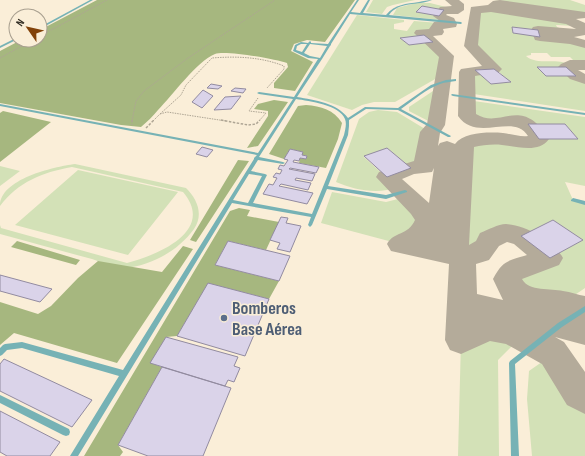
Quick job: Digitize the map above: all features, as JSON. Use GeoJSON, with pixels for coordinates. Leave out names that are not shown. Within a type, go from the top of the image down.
{"type":"FeatureCollection","features":[{"type":"Feature","properties":{"kind":"lane"},"geometry":{"type":"LineString","coordinates":[[48,24],[92,0]]}},
{"type":"Feature","properties":{"kind":"lane"},"geometry":{"type":"LineString","coordinates":[[74,456],[248,172],[358,0]]}},
{"type":"Feature","properties":{"kind":"lane"},"geometry":{"type":"LineString","coordinates":[[361,14],[368,0]]}},
{"type":"Feature","properties":{"kind":"lane"},"geometry":{"type":"LineString","coordinates":[[387,16],[391,8],[396,5],[431,0]]}},
{"type":"Feature","properties":{"kind":"lane"},"geometry":{"type":"LineString","coordinates":[[350,13],[461,23]]}},
{"type":"Feature","properties":{"kind":"lane"},"geometry":{"type":"LineString","coordinates":[[321,59],[302,54],[294,50],[296,45],[310,42],[330,45]]}},
{"type":"Feature","properties":{"kind":"lane"},"geometry":{"type":"LineString","coordinates":[[302,54],[310,42]]}},
{"type":"Feature","properties":{"kind":"lane"},"geometry":{"type":"LineString","coordinates":[[399,109],[434,84],[442,80],[455,80]]}},
{"type":"Feature","properties":{"kind":"lane"},"geometry":{"type":"LineString","coordinates":[[260,94],[323,104],[334,108],[346,116],[348,124],[346,135],[310,225]]}},
{"type":"Feature","properties":{"kind":"lane"},"geometry":{"type":"LineString","coordinates":[[454,95],[585,114]]}},
{"type":"Feature","properties":{"kind":"lane"},"geometry":{"type":"LineString","coordinates":[[0,105],[133,130],[258,156],[282,163]]}},
{"type":"Feature","properties":{"kind":"lane"},"geometry":{"type":"LineString","coordinates":[[0,109],[5,106]]}},
{"type":"Feature","properties":{"kind":"lane"},"geometry":{"type":"LineString","coordinates":[[346,120],[365,108],[399,109],[448,136]]}},
{"type":"Feature","properties":{"kind":"lane"},"geometry":{"type":"LineString","coordinates":[[248,172],[266,175],[250,204]]}},
{"type":"Feature","properties":{"kind":"lane"},"geometry":{"type":"LineString","coordinates":[[326,187],[386,197],[405,191]]}},
{"type":"Feature","properties":{"kind":"lane"},"geometry":{"type":"LineString","coordinates":[[573,200],[585,203]]}},
{"type":"Feature","properties":{"kind":"lane"},"geometry":{"type":"LineString","coordinates":[[230,201],[314,216]]}},
{"type":"Feature","properties":{"kind":"lane"},"geometry":{"type":"LineString","coordinates":[[515,456],[512,363],[560,325],[585,309]]}},
{"type":"Feature","properties":{"kind":"lane"},"geometry":{"type":"LineString","coordinates":[[0,353],[5,347],[22,345],[124,374]]}},
{"type":"Feature","properties":{"kind":"lane"},"geometry":{"type":"LineString","coordinates":[[0,399],[66,432]]}},
{"type":"Feature","properties":{"kind":"path"},"geometry":{"type":"LineString","coordinates":[[48,32],[107,0]]}},
{"type":"Feature","properties":{"kind":"path"},"geometry":{"type":"LineString","coordinates":[[133,130],[132,117],[136,101],[144,91],[188,58],[275,0]]}},
{"type":"Feature","properties":{"kind":"path"},"geometry":{"type":"LineString","coordinates":[[0,58],[18,48]]}},
{"type":"Feature","properties":{"kind":"path"},"geometry":{"type":"LineString","coordinates":[[142,132],[160,114],[181,95],[186,85],[212,58],[218,56],[234,56],[269,60],[284,66],[284,68],[260,94],[249,110],[266,113],[256,124],[248,125],[167,112],[160,114]]}},
{"type":"Feature","properties":{"kind":"green space"},"geometry":{"type":"Polygon","coordinates":[[[97,0],[355,0],[325,42],[307,40],[294,44],[291,51],[313,62],[295,91],[274,88],[274,83],[288,67],[287,63],[273,59],[229,53],[215,54],[200,64],[141,127],[121,125],[0,103],[0,51],[8,47],[48,48],[48,26],[97,0]]]}},
{"type":"Feature","properties":{"kind":"green space"},"geometry":{"type":"Polygon","coordinates":[[[373,0],[415,0],[387,7],[382,14],[366,12],[373,0]]]}},
{"type":"Feature","properties":{"kind":"green space"},"geometry":{"type":"Polygon","coordinates":[[[570,0],[585,5],[585,13],[571,15],[493,1],[570,0]]]}},
{"type":"Feature","properties":{"kind":"green space"},"geometry":{"type":"Polygon","coordinates":[[[416,3],[430,3],[458,10],[444,10],[422,6],[417,11],[439,16],[450,21],[393,15],[397,8],[416,3]]]}},
{"type":"Feature","properties":{"kind":"green space"},"geometry":{"type":"Polygon","coordinates":[[[491,8],[575,24],[576,26],[556,25],[557,27],[570,33],[512,27],[513,33],[571,40],[585,44],[585,65],[578,65],[570,57],[551,57],[547,53],[531,53],[531,55],[526,56],[531,59],[559,62],[570,65],[566,67],[537,67],[546,76],[576,76],[585,79],[585,111],[467,93],[467,72],[475,70],[491,84],[510,82],[471,46],[475,10],[491,8]]]}},
{"type":"Feature","properties":{"kind":"green space"},"geometry":{"type":"Polygon","coordinates":[[[357,15],[404,20],[404,22],[394,24],[394,29],[407,31],[414,21],[451,24],[439,25],[435,29],[437,32],[422,33],[424,35],[401,39],[409,45],[433,42],[447,56],[444,74],[395,102],[374,102],[362,105],[352,110],[307,95],[357,15]]]}},
{"type":"Feature","properties":{"kind":"green space"},"geometry":{"type":"Polygon","coordinates":[[[442,85],[436,125],[409,111],[409,107],[442,85]]]}},
{"type":"Feature","properties":{"kind":"green space"},"geometry":{"type":"Polygon","coordinates":[[[274,100],[288,102],[258,146],[247,148],[268,116],[268,111],[254,109],[258,104],[274,100]]]}},
{"type":"Feature","properties":{"kind":"green space"},"geometry":{"type":"Polygon","coordinates":[[[467,100],[585,117],[585,186],[565,182],[573,200],[585,204],[585,288],[563,303],[535,300],[514,292],[507,279],[513,270],[550,258],[583,240],[553,220],[521,236],[498,233],[481,251],[472,255],[463,257],[456,247],[464,146],[469,141],[501,139],[527,143],[539,139],[577,138],[565,124],[528,124],[515,120],[479,123],[467,116],[467,100]]]}},
{"type":"Feature","properties":{"kind":"green space"},"geometry":{"type":"Polygon","coordinates":[[[298,106],[317,106],[331,112],[342,123],[338,139],[326,168],[299,163],[300,158],[306,159],[307,156],[302,155],[303,152],[290,149],[284,159],[269,154],[298,106]]]}},
{"type":"Feature","properties":{"kind":"green space"},"geometry":{"type":"Polygon","coordinates":[[[378,110],[397,112],[430,132],[424,167],[411,168],[387,148],[364,157],[397,187],[382,191],[375,191],[358,189],[336,182],[359,119],[369,112],[378,110]]]}},
{"type":"Feature","properties":{"kind":"green space"},"geometry":{"type":"Polygon","coordinates":[[[3,111],[51,122],[0,162],[0,113],[3,111]]]}},
{"type":"Feature","properties":{"kind":"green space"},"geometry":{"type":"Polygon","coordinates":[[[238,160],[249,161],[196,242],[190,240],[238,160]]]}},
{"type":"Feature","properties":{"kind":"green space"},"geometry":{"type":"Polygon","coordinates":[[[75,164],[186,188],[196,202],[199,212],[199,218],[194,229],[180,244],[163,256],[154,261],[134,267],[124,268],[112,266],[92,259],[0,234],[0,225],[1,228],[127,263],[153,254],[167,247],[179,239],[188,229],[193,218],[191,206],[183,192],[72,167],[41,175],[32,179],[15,190],[0,206],[2,197],[9,188],[18,182],[42,171],[75,164]]]}},
{"type":"Feature","properties":{"kind":"green space"},"geometry":{"type":"Polygon","coordinates":[[[0,166],[20,171],[0,186],[0,166]]]}},
{"type":"Feature","properties":{"kind":"green space"},"geometry":{"type":"Polygon","coordinates":[[[78,170],[178,192],[128,255],[15,225],[78,170]]]}},
{"type":"Feature","properties":{"kind":"green space"},"geometry":{"type":"Polygon","coordinates":[[[332,192],[386,202],[406,197],[421,209],[427,220],[423,230],[418,236],[411,241],[400,244],[321,223],[332,192]]]}},
{"type":"Feature","properties":{"kind":"green space"},"geometry":{"type":"Polygon","coordinates":[[[239,208],[250,210],[247,216],[279,222],[266,250],[228,241],[215,265],[279,281],[269,299],[208,284],[177,336],[166,337],[151,363],[162,367],[118,445],[123,452],[120,456],[84,456],[230,211],[239,208]]]}},
{"type":"Feature","properties":{"kind":"green space"},"geometry":{"type":"Polygon","coordinates":[[[17,241],[80,260],[76,265],[11,247],[17,241]]]}},
{"type":"Feature","properties":{"kind":"green space"},"geometry":{"type":"Polygon","coordinates":[[[183,246],[193,249],[117,363],[14,333],[0,345],[0,302],[38,314],[51,306],[78,278],[98,261],[162,272],[183,246]]]}},
{"type":"Feature","properties":{"kind":"green space"},"geometry":{"type":"Polygon","coordinates":[[[487,327],[512,331],[518,340],[498,360],[499,456],[458,456],[461,340],[487,327]]]}},
{"type":"Feature","properties":{"kind":"green space"},"geometry":{"type":"Polygon","coordinates":[[[549,357],[578,396],[585,400],[585,456],[532,456],[527,399],[529,371],[549,357]]]}},
{"type":"Feature","properties":{"kind":"building"},"geometry":{"type":"Polygon","coordinates":[[[422,6],[444,10],[439,16],[416,12],[422,6]]]}},
{"type":"Feature","properties":{"kind":"building"},"geometry":{"type":"Polygon","coordinates":[[[512,27],[538,30],[540,37],[513,33],[512,27]]]}},
{"type":"Feature","properties":{"kind":"building"},"geometry":{"type":"Polygon","coordinates":[[[424,35],[433,42],[409,45],[400,38],[424,35]]]}},
{"type":"Feature","properties":{"kind":"building"},"geometry":{"type":"Polygon","coordinates":[[[537,67],[566,67],[576,76],[546,76],[537,67]]]}},
{"type":"Feature","properties":{"kind":"building"},"geometry":{"type":"Polygon","coordinates":[[[494,69],[511,82],[491,84],[475,70],[494,69]]]}},
{"type":"Feature","properties":{"kind":"building"},"geometry":{"type":"Polygon","coordinates":[[[211,84],[222,86],[218,89],[207,88],[211,84]]]}},
{"type":"Feature","properties":{"kind":"building"},"geometry":{"type":"Polygon","coordinates":[[[235,88],[246,89],[243,93],[231,91],[235,88]]]}},
{"type":"Feature","properties":{"kind":"building"},"geometry":{"type":"Polygon","coordinates":[[[203,90],[213,96],[202,108],[192,102],[203,90]]]}},
{"type":"Feature","properties":{"kind":"building"},"geometry":{"type":"Polygon","coordinates":[[[241,96],[231,109],[214,110],[225,97],[241,96]]]}},
{"type":"Feature","properties":{"kind":"building"},"geometry":{"type":"Polygon","coordinates":[[[528,124],[565,124],[578,139],[539,139],[528,124]]]}},
{"type":"Feature","properties":{"kind":"building"},"geometry":{"type":"Polygon","coordinates":[[[202,147],[213,150],[207,157],[196,154],[202,147]]]}},
{"type":"Feature","properties":{"kind":"building"},"geometry":{"type":"Polygon","coordinates":[[[387,148],[411,168],[387,177],[364,156],[387,148]]]}},
{"type":"Feature","properties":{"kind":"building"},"geometry":{"type":"Polygon","coordinates":[[[290,149],[303,152],[302,155],[307,156],[306,159],[300,158],[299,161],[294,160],[293,162],[319,167],[316,173],[289,169],[315,174],[312,181],[296,178],[295,180],[311,183],[308,190],[281,184],[279,186],[313,193],[307,204],[263,194],[269,184],[273,185],[277,178],[273,177],[276,173],[280,174],[282,170],[278,169],[280,165],[284,166],[288,160],[284,159],[290,149]]]}},
{"type":"Feature","properties":{"kind":"building"},"geometry":{"type":"Polygon","coordinates":[[[281,217],[288,218],[286,223],[301,226],[290,252],[277,249],[280,243],[270,240],[281,217]]]}},
{"type":"Feature","properties":{"kind":"building"},"geometry":{"type":"Polygon","coordinates":[[[553,220],[583,240],[550,258],[521,236],[553,220]]]}},
{"type":"Feature","properties":{"kind":"building"},"geometry":{"type":"Polygon","coordinates":[[[228,241],[290,256],[279,281],[215,265],[228,241]]]}},
{"type":"Feature","properties":{"kind":"building"},"geometry":{"type":"Polygon","coordinates":[[[0,275],[52,289],[40,302],[0,291],[0,275]]]}},
{"type":"Feature","properties":{"kind":"building","name":"Bomberos Base Aérea"},"geometry":{"type":"Polygon","coordinates":[[[208,283],[269,299],[245,356],[177,336],[208,283]]]}},
{"type":"Feature","properties":{"kind":"building"},"geometry":{"type":"Polygon","coordinates":[[[166,337],[238,357],[234,366],[240,368],[234,382],[228,380],[225,386],[150,363],[166,337]]]}},
{"type":"Feature","properties":{"kind":"building"},"geometry":{"type":"Polygon","coordinates":[[[4,359],[92,400],[72,427],[0,391],[0,364],[4,359]]]}},
{"type":"Feature","properties":{"kind":"building"},"geometry":{"type":"Polygon","coordinates":[[[162,367],[231,388],[203,456],[148,456],[118,445],[162,367]]]}},
{"type":"Feature","properties":{"kind":"building"},"geometry":{"type":"Polygon","coordinates":[[[0,411],[60,442],[50,456],[7,456],[0,452],[0,411]]]}},
{"type":"Feature","properties":{"kind":"taxiway"},"geometry":{"type":"LineString","coordinates":[[451,0],[458,4],[458,10],[444,10],[439,16],[450,21],[451,24],[439,25],[435,29],[437,32],[421,33],[447,56],[436,125],[430,132],[424,167],[411,168],[387,177],[421,209],[427,220],[423,230],[418,236],[411,241],[400,244],[463,257]]}},
{"type":"Feature","properties":{"kind":"taxiway"},"geometry":{"type":"LineString","coordinates":[[491,8],[497,3],[571,15]]}},
{"type":"Feature","properties":{"kind":"taxiway"},"geometry":{"type":"LineString","coordinates":[[463,257],[456,247],[464,146],[469,141],[501,139],[527,143],[539,139],[531,126],[519,121],[512,120],[482,123],[467,116],[467,72],[494,69],[471,46],[475,10],[491,8]]}},
{"type":"Feature","properties":{"kind":"taxiway"},"geometry":{"type":"LineString","coordinates":[[491,8],[568,20]]}},
{"type":"Feature","properties":{"kind":"taxiway"},"geometry":{"type":"LineString","coordinates":[[568,20],[571,15]]}},
{"type":"Feature","properties":{"kind":"taxiway"},"geometry":{"type":"LineString","coordinates":[[571,15],[581,15]]}},
{"type":"Feature","properties":{"kind":"taxiway"},"geometry":{"type":"LineString","coordinates":[[568,20],[582,26],[583,31],[579,33],[538,30],[540,37],[571,40],[585,44]]}},
{"type":"Feature","properties":{"kind":"taxiway"},"geometry":{"type":"LineString","coordinates":[[585,65],[570,65],[566,67],[576,76],[585,79]]}},
{"type":"Feature","properties":{"kind":"taxiway"},"geometry":{"type":"LineString","coordinates":[[436,242],[447,147]]}},
{"type":"Feature","properties":{"kind":"taxiway"},"geometry":{"type":"LineString","coordinates":[[463,257],[479,253],[485,248],[489,240],[505,233],[521,236],[550,258],[513,270],[507,279],[514,292],[535,300],[563,303],[585,309]]}},
{"type":"Feature","properties":{"kind":"taxiway"},"geometry":{"type":"LineString","coordinates":[[463,257],[461,340],[487,327],[512,331],[553,353],[579,393],[585,397]]}},
{"type":"Feature","properties":{"kind":"taxiway"},"geometry":{"type":"LineString","coordinates":[[462,303],[585,331]]}},
{"type":"Feature","properties":{"kind":"place","name":"Bomberos Base Aérea"},"geometry":{"type":"Point","coordinates":[224,318]}}]}
